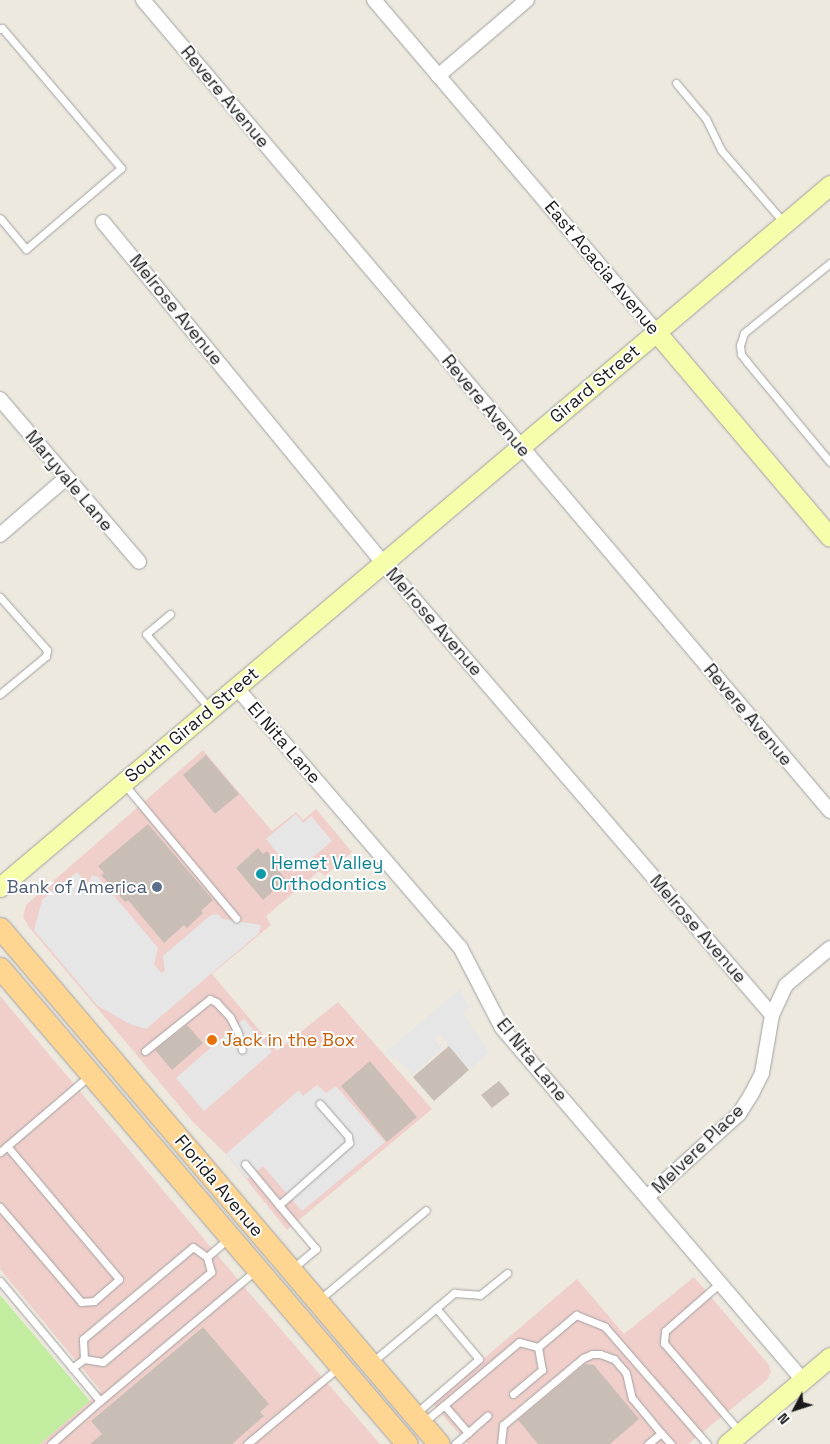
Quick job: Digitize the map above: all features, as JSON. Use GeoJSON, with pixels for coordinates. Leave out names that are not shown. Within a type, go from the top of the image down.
{"type":"FeatureCollection","features":[{"type":"Feature","properties":{"kind":"main road","name":"Florida Avenue"},"geometry":{"type":"LineString","coordinates":[[0,928],[439,1444]]}},
{"type":"Feature","properties":{"kind":"main road","name":"Florida Avenue"},"geometry":{"type":"LineString","coordinates":[[0,968],[407,1444]]}},
{"type":"Feature","properties":{"kind":"street","name":"Revere Avenue"},"geometry":{"type":"LineString","coordinates":[[143,0],[830,811]]}},
{"type":"Feature","properties":{"kind":"street","name":"East Acacia Avenue"},"geometry":{"type":"LineString","coordinates":[[374,0],[830,536]]}},
{"type":"Feature","properties":{"kind":"street"},"geometry":{"type":"LineString","coordinates":[[438,76],[527,0]]}},
{"type":"Feature","properties":{"kind":"street","name":"Girard Street"},"geometry":{"type":"LineString","coordinates":[[383,563],[830,185]]}},
{"type":"Feature","properties":{"kind":"street","name":"Melrose Avenue"},"geometry":{"type":"LineString","coordinates":[[103,222],[383,563],[772,1015]]}},
{"type":"Feature","properties":{"kind":"street","name":"Maryvale Lane"},"geometry":{"type":"LineString","coordinates":[[0,399],[139,562]]}},
{"type":"Feature","properties":{"kind":"street"},"geometry":{"type":"LineString","coordinates":[[0,535],[66,478]]}},
{"type":"Feature","properties":{"kind":"street","name":"South Girard Street"},"geometry":{"type":"LineString","coordinates":[[0,887],[383,563]]}},
{"type":"Feature","properties":{"kind":"street","name":"El Nita Lane"},"geometry":{"type":"LineString","coordinates":[[236,687],[460,947],[502,1028],[803,1380]]}},
{"type":"Feature","properties":{"kind":"street","name":"Melvere Place"},"geometry":{"type":"LineString","coordinates":[[648,1197],[743,1107],[762,1073],[772,1015],[786,985],[830,948]]}},
{"type":"Feature","properties":{"kind":"street"},"geometry":{"type":"LineString","coordinates":[[733,1438],[830,1356]]}},
{"type":"Feature","properties":{"kind":"lane"},"geometry":{"type":"LineString","coordinates":[[0,29],[2,28],[121,168],[26,249],[0,218]]}},
{"type":"Feature","properties":{"kind":"lane"},"geometry":{"type":"LineString","coordinates":[[676,83],[706,119],[721,150],[785,224]]}},
{"type":"Feature","properties":{"kind":"lane"},"geometry":{"type":"LineString","coordinates":[[830,263],[744,333],[740,345],[741,354],[747,362],[830,462]]}},
{"type":"Feature","properties":{"kind":"lane"},"geometry":{"type":"LineString","coordinates":[[0,597],[47,650],[46,656],[0,694]]}},
{"type":"Feature","properties":{"kind":"lane"},"geometry":{"type":"LineString","coordinates":[[170,614],[146,634],[210,709]]}},
{"type":"Feature","properties":{"kind":"lane"},"geometry":{"type":"LineString","coordinates":[[123,783],[236,918]]}},
{"type":"Feature","properties":{"kind":"lane"},"geometry":{"type":"LineString","coordinates":[[145,1051],[210,1000],[216,1002],[230,1017],[238,1033],[242,1050]]}},
{"type":"Feature","properties":{"kind":"lane"},"geometry":{"type":"LineString","coordinates":[[0,1152],[92,1074]]}},
{"type":"Feature","properties":{"kind":"lane"},"geometry":{"type":"LineString","coordinates":[[279,1204],[349,1144],[348,1136],[320,1104]]}},
{"type":"Feature","properties":{"kind":"lane"},"geometry":{"type":"LineString","coordinates":[[0,1207],[81,1302],[94,1301],[119,1279],[7,1146]]}},
{"type":"Feature","properties":{"kind":"lane"},"geometry":{"type":"LineString","coordinates":[[245,1164],[316,1249],[291,1270]]}},
{"type":"Feature","properties":{"kind":"lane"},"geometry":{"type":"LineString","coordinates":[[317,1301],[426,1210]]}},
{"type":"Feature","properties":{"kind":"lane"},"geometry":{"type":"LineString","coordinates":[[207,1257],[230,1237]]}},
{"type":"Feature","properties":{"kind":"lane"},"geometry":{"type":"LineString","coordinates":[[72,1368],[84,1359],[103,1362],[211,1272],[207,1257],[193,1247],[83,1339],[84,1359]]}},
{"type":"Feature","properties":{"kind":"lane"},"geometry":{"type":"LineString","coordinates":[[51,1444],[257,1269]]}},
{"type":"Feature","properties":{"kind":"lane"},"geometry":{"type":"LineString","coordinates":[[370,1364],[454,1293],[480,1295],[507,1273]]}},
{"type":"Feature","properties":{"kind":"lane"},"geometry":{"type":"LineString","coordinates":[[0,1281],[100,1401]]}},
{"type":"Feature","properties":{"kind":"lane"},"geometry":{"type":"LineString","coordinates":[[720,1283],[665,1331],[664,1343],[733,1438]]}},
{"type":"Feature","properties":{"kind":"lane"},"geometry":{"type":"LineString","coordinates":[[418,1419],[480,1359],[436,1308]]}},
{"type":"Feature","properties":{"kind":"lane"},"geometry":{"type":"LineString","coordinates":[[538,1347],[576,1315],[605,1327],[707,1444]]}},
{"type":"Feature","properties":{"kind":"lane"},"geometry":{"type":"LineString","coordinates":[[418,1419],[444,1405],[519,1342],[538,1347]]}},
{"type":"Feature","properties":{"kind":"lane"},"geometry":{"type":"LineString","coordinates":[[513,1394],[542,1370],[538,1347]]}},
{"type":"Feature","properties":{"kind":"lane"},"geometry":{"type":"LineString","coordinates":[[501,1444],[503,1425],[583,1358],[592,1354],[600,1354],[614,1359],[626,1373],[632,1398],[671,1444]]}},
{"type":"Feature","properties":{"kind":"lane"},"geometry":{"type":"LineString","coordinates":[[249,1442],[340,1366]]}},
{"type":"Feature","properties":{"kind":"lane"},"geometry":{"type":"LineString","coordinates":[[444,1405],[468,1433]]}},
{"type":"Feature","properties":{"kind":"lane"},"geometry":{"type":"LineString","coordinates":[[455,1444],[487,1416]]}},
{"type":"Feature","properties":{"kind":"lane"},"geometry":{"type":"LineString","coordinates":[[648,1444],[661,1432]]}},
{"type":"Feature","properties":{"kind":"shaded area"},"geometry":{"type":"Polygon","coordinates":[[[203,750],[272,831],[296,812],[303,820],[316,809],[352,852],[325,876],[319,871],[266,916],[271,925],[212,974],[277,1051],[338,1002],[432,1109],[287,1230],[226,1154],[193,1122],[29,927],[23,917],[26,905],[203,750]]]}},
{"type":"Feature","properties":{"kind":"shaded area"},"geometry":{"type":"Polygon","coordinates":[[[296,814],[303,823],[311,816],[332,841],[294,873],[266,839],[296,814]]]}},
{"type":"Feature","properties":{"kind":"shaded area"},"geometry":{"type":"Polygon","coordinates":[[[77,872],[88,885],[92,875],[99,878],[158,948],[154,964],[161,973],[165,971],[163,956],[211,915],[218,914],[222,919],[261,925],[259,933],[146,1029],[130,1024],[98,1006],[34,930],[42,900],[77,872]]]}},
{"type":"Feature","properties":{"kind":"shaded area"},"geometry":{"type":"Polygon","coordinates":[[[460,989],[469,1007],[463,1013],[489,1053],[469,1070],[440,1035],[434,1039],[442,1049],[413,1074],[397,1059],[391,1059],[386,1052],[460,989]]]}},
{"type":"Feature","properties":{"kind":"shaded area"},"geometry":{"type":"Polygon","coordinates":[[[0,996],[246,1289],[380,1444],[40,1444],[101,1391],[0,1269],[0,996]]]}},
{"type":"Feature","properties":{"kind":"shaded area"},"geometry":{"type":"Polygon","coordinates":[[[244,1019],[272,1052],[204,1111],[176,1078],[244,1019]]]}},
{"type":"Feature","properties":{"kind":"shaded area"},"geometry":{"type":"Polygon","coordinates":[[[317,1085],[326,1093],[336,1086],[385,1142],[302,1211],[263,1166],[247,1179],[226,1154],[299,1090],[303,1096],[317,1085]]]}},
{"type":"Feature","properties":{"kind":"shaded area"},"geometry":{"type":"Polygon","coordinates":[[[694,1277],[769,1365],[771,1372],[767,1380],[688,1444],[468,1444],[432,1403],[577,1279],[624,1334],[694,1277]]]}},
{"type":"Feature","properties":{"kind":"green space"},"geometry":{"type":"Polygon","coordinates":[[[0,1295],[90,1401],[40,1444],[0,1444],[0,1295]]]}},
{"type":"Feature","properties":{"kind":"building"},"geometry":{"type":"Polygon","coordinates":[[[206,755],[239,794],[215,814],[183,775],[206,755]]]}},
{"type":"Feature","properties":{"kind":"building","name":"Bank of America"},"geometry":{"type":"Polygon","coordinates":[[[148,824],[213,900],[201,911],[203,913],[187,928],[184,925],[164,943],[128,900],[125,902],[101,875],[104,873],[98,866],[148,824]]]}},
{"type":"Feature","properties":{"kind":"building","name":"Hemet Valley Orthodontics"},"geometry":{"type":"Polygon","coordinates":[[[258,848],[263,854],[267,851],[278,865],[276,867],[286,880],[263,900],[236,868],[258,848]]]}},
{"type":"Feature","properties":{"kind":"building"},"geometry":{"type":"Polygon","coordinates":[[[187,1025],[203,1043],[172,1070],[155,1050],[187,1025]]]}},
{"type":"Feature","properties":{"kind":"building"},"geometry":{"type":"Polygon","coordinates":[[[449,1046],[469,1070],[434,1101],[413,1077],[449,1046]]]}},
{"type":"Feature","properties":{"kind":"building"},"geometry":{"type":"Polygon","coordinates":[[[370,1061],[417,1117],[387,1142],[341,1086],[370,1061]]]}},
{"type":"Feature","properties":{"kind":"building"},"geometry":{"type":"Polygon","coordinates":[[[499,1081],[510,1094],[492,1108],[481,1095],[499,1081]]]}},
{"type":"Feature","properties":{"kind":"building"},"geometry":{"type":"Polygon","coordinates":[[[203,1327],[269,1404],[260,1412],[264,1416],[232,1444],[90,1444],[102,1434],[91,1421],[203,1327]]]}},
{"type":"Feature","properties":{"kind":"building"},"geometry":{"type":"Polygon","coordinates":[[[585,1364],[594,1365],[639,1419],[610,1444],[538,1444],[518,1420],[585,1364]]]}},
{"type":"Feature","properties":{"kind":"place","name":"Hemet Valley Orthodontics"},"geometry":{"type":"Point","coordinates":[261,874]}},
{"type":"Feature","properties":{"kind":"place","name":"Bank of America"},"geometry":{"type":"Point","coordinates":[157,887]}},
{"type":"Feature","properties":{"kind":"place","name":"Jack in the Box"},"geometry":{"type":"Point","coordinates":[212,1040]}}]}
